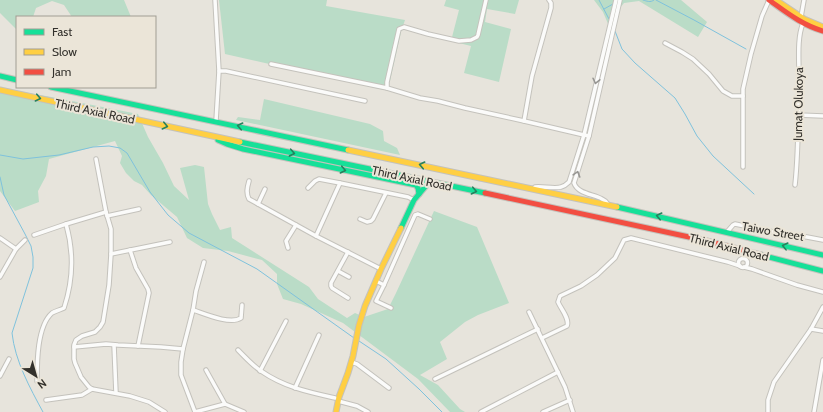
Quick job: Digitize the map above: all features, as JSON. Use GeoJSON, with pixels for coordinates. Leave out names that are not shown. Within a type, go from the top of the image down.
{"type":"FeatureCollection","features":[{"type":"Feature","properties":{"kind":"main road"},"geometry":{"type":"LineString","coordinates":[[769,0],[802,20],[823,27]]}},
{"type":"Feature","properties":{"kind":"main road"},"geometry":{"type":"LineString","coordinates":[[776,0],[815,29],[823,31]]}},
{"type":"Feature","properties":{"kind":"main road"},"geometry":{"type":"LineString","coordinates":[[0,76],[16,80]]}},
{"type":"Feature","properties":{"kind":"main road","name":"Third Axial Road"},"geometry":{"type":"LineString","coordinates":[[56,88],[528,187],[823,255]]}},
{"type":"Feature","properties":{"kind":"main road","name":"Third Axial Road"},"geometry":{"type":"LineString","coordinates":[[0,90],[210,136],[430,181],[695,238],[823,271]]}},
{"type":"Feature","properties":{"kind":"main road"},"geometry":{"type":"LineString","coordinates":[[210,136],[227,144],[243,149],[416,185],[419,194]]}},
{"type":"Feature","properties":{"kind":"main road"},"geometry":{"type":"LineString","coordinates":[[333,412],[351,363],[359,325],[365,306],[414,200],[430,181]]}},
{"type":"Feature","properties":{"kind":"main road"},"geometry":{"type":"LineString","coordinates":[[336,412],[337,400]]}},
{"type":"Feature","properties":{"kind":"street"},"geometry":{"type":"LineString","coordinates":[[215,0],[219,71],[216,121]]}},
{"type":"Feature","properties":{"kind":"street"},"geometry":{"type":"LineString","coordinates":[[387,88],[399,29],[404,27],[459,42],[471,40],[478,35],[486,0]]}},
{"type":"Feature","properties":{"kind":"street"},"geometry":{"type":"LineString","coordinates":[[524,121],[532,76],[551,8],[550,0]]}},
{"type":"Feature","properties":{"kind":"street"},"geometry":{"type":"LineString","coordinates":[[610,205],[602,199],[581,191],[576,188],[574,184],[589,136],[616,0]]}},
{"type":"Feature","properties":{"kind":"street"},"geometry":{"type":"LineString","coordinates":[[528,187],[542,186],[560,188],[569,182],[584,135],[620,0]]}},
{"type":"Feature","properties":{"kind":"street"},"geometry":{"type":"LineString","coordinates":[[743,166],[743,90],[751,54],[762,16],[769,0]]}},
{"type":"Feature","properties":{"kind":"street","name":"Jumat Olukoya"},"geometry":{"type":"LineString","coordinates":[[795,185],[797,161],[799,50],[804,0]]}},
{"type":"Feature","properties":{"kind":"street"},"geometry":{"type":"LineString","coordinates":[[666,43],[693,59],[709,74],[723,91],[732,96],[743,96]]}},
{"type":"Feature","properties":{"kind":"street"},"geometry":{"type":"LineString","coordinates":[[271,64],[387,88],[420,98],[589,136]]}},
{"type":"Feature","properties":{"kind":"street"},"geometry":{"type":"LineString","coordinates":[[219,71],[365,101]]}},
{"type":"Feature","properties":{"kind":"street"},"geometry":{"type":"LineString","coordinates":[[798,115],[823,116]]}},
{"type":"Feature","properties":{"kind":"street"},"geometry":{"type":"LineString","coordinates":[[96,159],[106,212],[111,229],[109,285],[103,322],[95,332],[82,336],[76,340],[74,347],[75,363],[86,384],[92,389],[130,396],[149,402],[165,412]]}},
{"type":"Feature","properties":{"kind":"street"},"geometry":{"type":"LineString","coordinates":[[308,188],[319,179],[340,182],[408,197],[414,200]]}},
{"type":"Feature","properties":{"kind":"street"},"geometry":{"type":"LineString","coordinates":[[249,181],[247,191],[249,199],[316,236],[381,269]]}},
{"type":"Feature","properties":{"kind":"street"},"geometry":{"type":"LineString","coordinates":[[316,236],[340,182]]}},
{"type":"Feature","properties":{"kind":"street"},"geometry":{"type":"LineString","coordinates":[[258,204],[265,189]]}},
{"type":"Feature","properties":{"kind":"street"},"geometry":{"type":"LineString","coordinates":[[360,219],[367,222],[373,219],[386,193]]}},
{"type":"Feature","properties":{"kind":"street"},"geometry":{"type":"LineString","coordinates":[[107,216],[139,208]]}},
{"type":"Feature","properties":{"kind":"street"},"geometry":{"type":"LineString","coordinates":[[34,235],[106,212]]}},
{"type":"Feature","properties":{"kind":"street"},"geometry":{"type":"LineString","coordinates":[[391,308],[376,301],[415,215],[418,214],[430,219]]}},
{"type":"Feature","properties":{"kind":"street"},"geometry":{"type":"LineString","coordinates":[[37,381],[37,363],[41,336],[49,317],[55,311],[64,308],[66,301],[72,257],[71,244],[66,224]]}},
{"type":"Feature","properties":{"kind":"street","name":"Taiwo Street"},"geometry":{"type":"LineString","coordinates":[[727,232],[735,224],[783,234],[823,240]]}},
{"type":"Feature","properties":{"kind":"street"},"geometry":{"type":"LineString","coordinates":[[288,248],[286,241],[296,225]]}},
{"type":"Feature","properties":{"kind":"street"},"geometry":{"type":"LineString","coordinates":[[0,238],[16,249]]}},
{"type":"Feature","properties":{"kind":"street"},"geometry":{"type":"LineString","coordinates":[[542,338],[568,325],[568,321],[558,302],[560,296],[597,276],[615,258],[623,241],[632,238],[728,262],[823,292]]}},
{"type":"Feature","properties":{"kind":"street"},"geometry":{"type":"LineString","coordinates":[[0,277],[16,249],[24,240]]}},
{"type":"Feature","properties":{"kind":"street"},"geometry":{"type":"LineString","coordinates":[[111,254],[170,242]]}},
{"type":"Feature","properties":{"kind":"street"},"geometry":{"type":"LineString","coordinates":[[737,248],[739,260],[738,264],[742,267]]}},
{"type":"Feature","properties":{"kind":"street"},"geometry":{"type":"LineString","coordinates":[[130,250],[136,268],[148,289],[138,346]]}},
{"type":"Feature","properties":{"kind":"street"},"geometry":{"type":"LineString","coordinates":[[748,251],[745,259],[747,264],[752,269]]}},
{"type":"Feature","properties":{"kind":"street"},"geometry":{"type":"LineString","coordinates":[[348,252],[331,283],[332,288],[348,298]]}},
{"type":"Feature","properties":{"kind":"street"},"geometry":{"type":"LineString","coordinates":[[728,262],[745,259]]}},
{"type":"Feature","properties":{"kind":"street"},"geometry":{"type":"LineString","coordinates":[[204,262],[183,350],[181,375],[195,412],[225,404],[244,412]]}},
{"type":"Feature","properties":{"kind":"street"},"geometry":{"type":"LineString","coordinates":[[742,267],[747,264]]}},
{"type":"Feature","properties":{"kind":"street"},"geometry":{"type":"LineString","coordinates":[[338,271],[349,277]]}},
{"type":"Feature","properties":{"kind":"street"},"geometry":{"type":"LineString","coordinates":[[376,282],[384,285]]}},
{"type":"Feature","properties":{"kind":"street"},"geometry":{"type":"LineString","coordinates":[[193,310],[222,320],[238,320],[241,318],[242,305]]}},
{"type":"Feature","properties":{"kind":"street"},"geometry":{"type":"LineString","coordinates":[[768,412],[768,400],[774,382],[811,329],[823,307]]}},
{"type":"Feature","properties":{"kind":"street"},"geometry":{"type":"LineString","coordinates":[[529,312],[565,387],[573,412]]}},
{"type":"Feature","properties":{"kind":"street"},"geometry":{"type":"LineString","coordinates":[[260,371],[286,321]]}},
{"type":"Feature","properties":{"kind":"street"},"geometry":{"type":"LineString","coordinates":[[435,379],[538,329]]}},
{"type":"Feature","properties":{"kind":"street"},"geometry":{"type":"LineString","coordinates":[[811,329],[823,331]]}},
{"type":"Feature","properties":{"kind":"street"},"geometry":{"type":"LineString","coordinates":[[295,388],[319,335]]}},
{"type":"Feature","properties":{"kind":"street"},"geometry":{"type":"LineString","coordinates":[[74,347],[106,344],[161,347],[183,350]]}},
{"type":"Feature","properties":{"kind":"street"},"geometry":{"type":"LineString","coordinates":[[114,345],[116,393]]}},
{"type":"Feature","properties":{"kind":"street"},"geometry":{"type":"LineString","coordinates":[[238,350],[260,371],[283,384],[357,406],[368,412]]}},
{"type":"Feature","properties":{"kind":"street"},"geometry":{"type":"LineString","coordinates":[[0,376],[9,359]]}},
{"type":"Feature","properties":{"kind":"street"},"geometry":{"type":"LineString","coordinates":[[814,412],[823,360]]}},
{"type":"Feature","properties":{"kind":"street"},"geometry":{"type":"LineString","coordinates":[[351,363],[357,364],[389,388]]}},
{"type":"Feature","properties":{"kind":"street"},"geometry":{"type":"LineString","coordinates":[[206,370],[225,404]]}},
{"type":"Feature","properties":{"kind":"street"},"geometry":{"type":"LineString","coordinates":[[481,412],[558,372]]}},
{"type":"Feature","properties":{"kind":"street"},"geometry":{"type":"LineString","coordinates":[[46,400],[82,395],[92,389]]}},
{"type":"Feature","properties":{"kind":"street"},"geometry":{"type":"LineString","coordinates":[[543,412],[570,400]]}},
{"type":"Feature","properties":{"kind":"green space"},"geometry":{"type":"Polygon","coordinates":[[[0,0],[124,0],[131,16],[71,16],[64,5],[52,1],[36,8],[33,16],[16,16],[16,29],[0,13],[0,0]]]}},
{"type":"Feature","properties":{"kind":"green space"},"geometry":{"type":"Polygon","coordinates":[[[219,0],[327,0],[326,6],[405,20],[390,81],[384,90],[225,54],[219,0]]]}},
{"type":"Feature","properties":{"kind":"green space"},"geometry":{"type":"Polygon","coordinates":[[[446,0],[519,0],[515,14],[487,9],[485,22],[511,29],[499,82],[464,73],[471,46],[451,41],[459,10],[444,6],[446,0]]]}},
{"type":"Feature","properties":{"kind":"green space"},"geometry":{"type":"Polygon","coordinates":[[[594,0],[681,0],[707,22],[698,37],[639,1],[624,3],[615,14],[617,25],[609,26],[603,12],[594,0]]]}},
{"type":"Feature","properties":{"kind":"green space"},"geometry":{"type":"Polygon","coordinates":[[[0,88],[138,114],[148,137],[174,186],[189,200],[180,168],[195,165],[204,167],[208,204],[220,230],[231,227],[232,238],[309,287],[318,299],[347,318],[355,313],[364,317],[388,309],[434,211],[477,227],[509,303],[478,315],[465,322],[440,342],[447,359],[420,375],[438,385],[460,409],[465,412],[450,412],[418,379],[343,323],[301,304],[283,299],[277,284],[277,274],[262,260],[228,251],[203,248],[187,238],[177,217],[151,195],[142,185],[134,181],[126,173],[120,163],[122,156],[115,141],[49,159],[46,176],[38,191],[39,202],[15,211],[0,191],[0,88]]]}},
{"type":"Feature","properties":{"kind":"green space"},"geometry":{"type":"Polygon","coordinates":[[[264,99],[370,124],[383,131],[384,141],[397,148],[400,155],[236,120],[238,117],[260,120],[264,99]]]}},
{"type":"Feature","properties":{"kind":"waterway"},"geometry":{"type":"LineString","coordinates":[[599,0],[609,19]]}},
{"type":"Feature","properties":{"kind":"waterway"},"geometry":{"type":"LineString","coordinates":[[643,0],[650,2],[654,0]]}},
{"type":"Feature","properties":{"kind":"waterway"},"geometry":{"type":"LineString","coordinates":[[656,0],[746,49]]}},
{"type":"Feature","properties":{"kind":"waterway"},"geometry":{"type":"LineString","coordinates":[[604,9],[613,4]]}},
{"type":"Feature","properties":{"kind":"waterway"},"geometry":{"type":"LineString","coordinates":[[615,31],[622,49],[635,63],[675,98],[697,136],[713,156],[754,194]]}},
{"type":"Feature","properties":{"kind":"waterway"},"geometry":{"type":"LineString","coordinates":[[0,155],[23,159],[59,155],[93,147],[109,146],[120,148],[127,153],[150,192],[168,215],[189,233],[257,269],[354,338]]}},
{"type":"Feature","properties":{"kind":"waterway"},"geometry":{"type":"LineString","coordinates":[[0,177],[4,195],[31,246],[33,268],[12,333],[16,354],[28,384],[43,412]]}},
{"type":"Feature","properties":{"kind":"waterway"},"geometry":{"type":"LineString","coordinates":[[359,341],[386,359],[442,412]]}},
{"type":"Feature","properties":{"kind":"traffic: fast"},"geometry":{"type":"LineString","coordinates":[[0,76],[16,80]]}},
{"type":"Feature","properties":{"kind":"traffic: fast"},"geometry":{"type":"LineString","coordinates":[[56,88],[348,150]]}},
{"type":"Feature","properties":{"kind":"traffic: fast"},"geometry":{"type":"LineString","coordinates":[[218,140],[243,149],[416,185],[419,194]]}},
{"type":"Feature","properties":{"kind":"traffic: fast"},"geometry":{"type":"LineString","coordinates":[[240,142],[485,193]]}},
{"type":"Feature","properties":{"kind":"traffic: fast"},"geometry":{"type":"LineString","coordinates":[[401,228],[414,200],[430,181]]}},
{"type":"Feature","properties":{"kind":"traffic: fast"},"geometry":{"type":"LineString","coordinates":[[617,207],[823,255]]}},
{"type":"Feature","properties":{"kind":"traffic: fast"},"geometry":{"type":"LineString","coordinates":[[761,255],[823,271]]}},
{"type":"Feature","properties":{"kind":"traffic: slow"},"geometry":{"type":"LineString","coordinates":[[776,0],[804,19],[823,27]]}},
{"type":"Feature","properties":{"kind":"traffic: slow"},"geometry":{"type":"LineString","coordinates":[[0,90],[240,142]]}},
{"type":"Feature","properties":{"kind":"traffic: slow"},"geometry":{"type":"LineString","coordinates":[[348,150],[617,207]]}},
{"type":"Feature","properties":{"kind":"traffic: slow"},"geometry":{"type":"LineString","coordinates":[[336,412],[339,397],[353,356],[359,325],[365,306],[401,228]]}},
{"type":"Feature","properties":{"kind":"traffic: jam"},"geometry":{"type":"LineString","coordinates":[[769,0],[801,22],[823,31]]}},
{"type":"Feature","properties":{"kind":"traffic: jam"},"geometry":{"type":"LineString","coordinates":[[485,193],[703,240],[761,255]]}}]}
